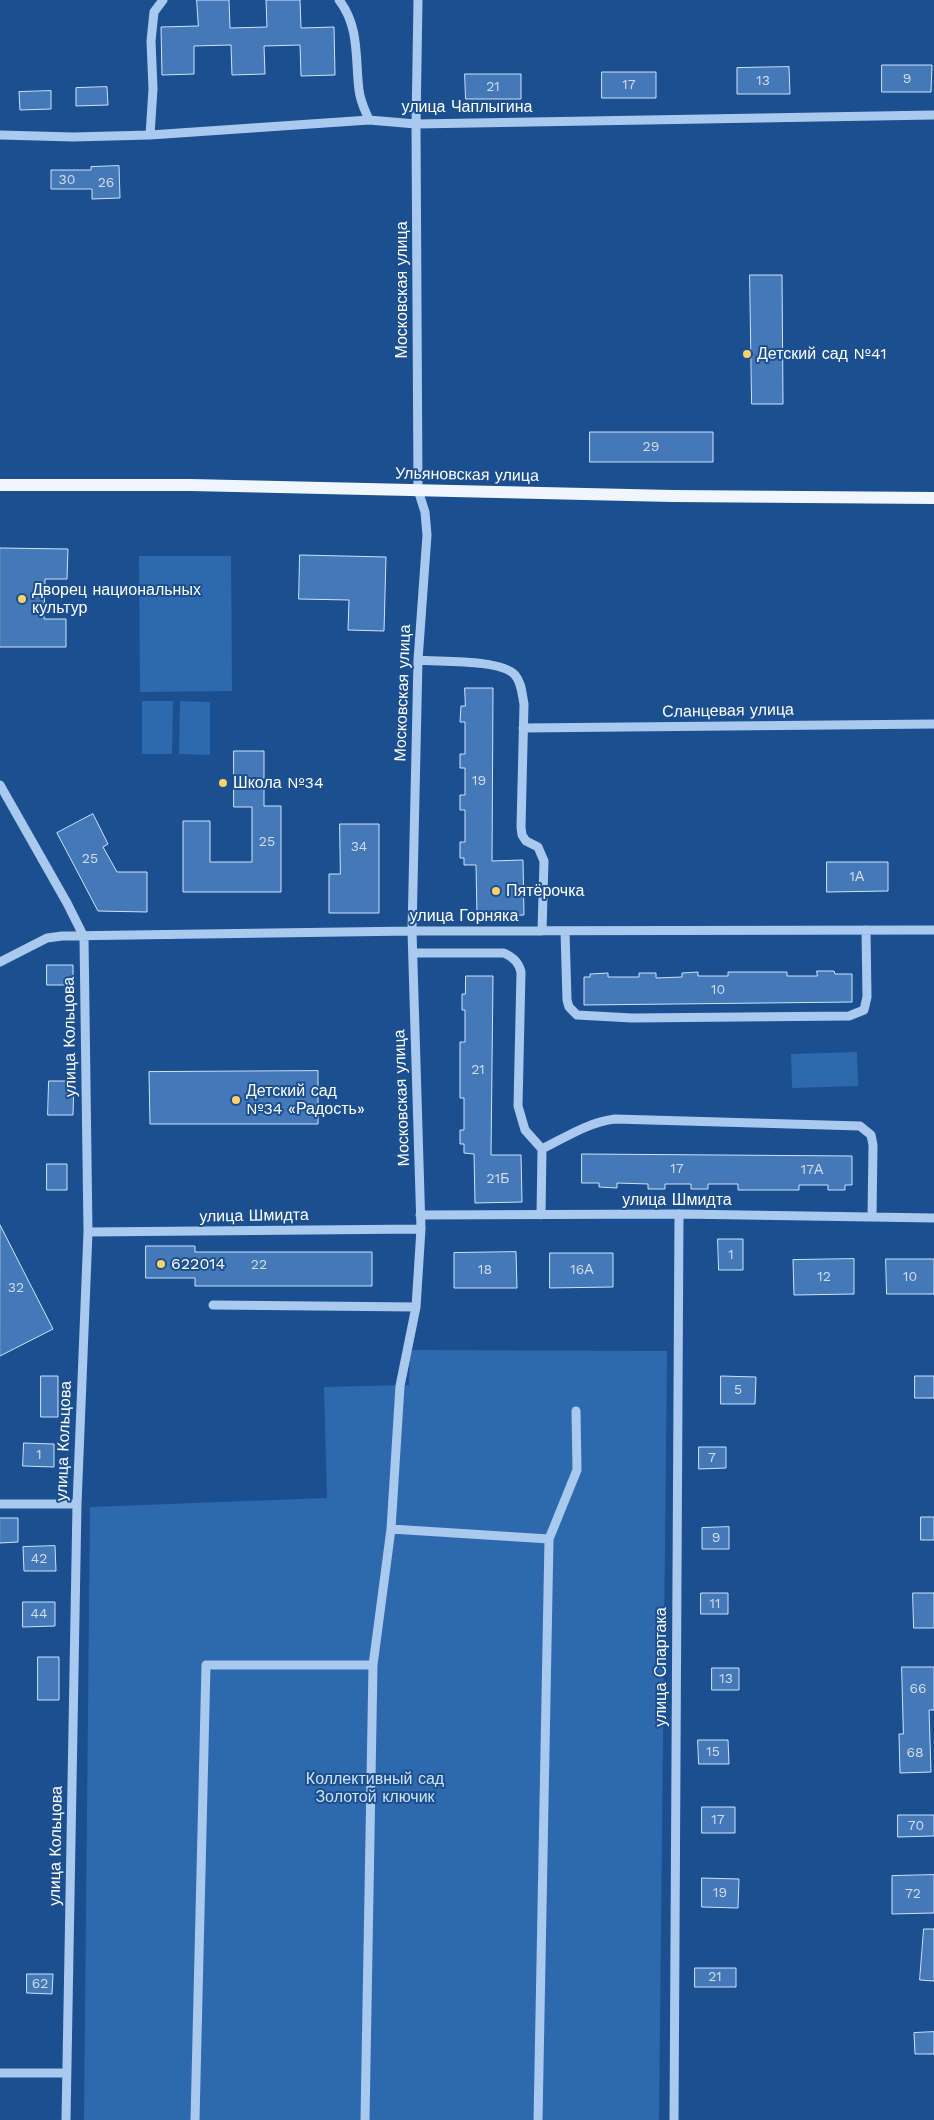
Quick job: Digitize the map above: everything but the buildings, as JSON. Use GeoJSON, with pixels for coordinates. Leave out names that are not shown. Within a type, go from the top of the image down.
{"type":"FeatureCollection","features":[{"type":"Feature","properties":{"kind":"main road","name":"Ульяновская улица"},"geometry":{"type":"LineString","coordinates":[[0,485],[180,485],[673,496],[934,498]]}},
{"type":"Feature","properties":{"kind":"street"},"geometry":{"type":"LineString","coordinates":[[150,135],[153,89],[151,41],[154,12],[163,0]]}},
{"type":"Feature","properties":{"kind":"street"},"geometry":{"type":"LineString","coordinates":[[338,0],[344,7],[355,36],[359,90],[362,104],[369,120]]}},
{"type":"Feature","properties":{"kind":"street","name":"Московская улица"},"geometry":{"type":"LineString","coordinates":[[365,2120],[373,1664],[391,1529],[400,1386],[416,1307],[421,1229],[412,931],[418,660],[428,535],[425,512],[418,490],[416,124],[418,0]]}},
{"type":"Feature","properties":{"kind":"street","name":"улица Чаплыгина"},"geometry":{"type":"LineString","coordinates":[[0,135],[73,137],[150,135],[369,120],[416,124],[934,115]]}},
{"type":"Feature","properties":{"kind":"street"},"geometry":{"type":"LineString","coordinates":[[418,660],[493,665],[509,670],[517,677],[521,686],[524,704],[521,827],[522,835],[526,841],[538,848],[544,861],[542,931]]}},
{"type":"Feature","properties":{"kind":"street","name":"Сланцевая улица"},"geometry":{"type":"LineString","coordinates":[[523,728],[934,724]]}},
{"type":"Feature","properties":{"kind":"street","name":"улица Кольцова"},"geometry":{"type":"LineString","coordinates":[[0,785],[67,903],[84,937],[88,1232],[77,1504],[66,2120]]}},
{"type":"Feature","properties":{"kind":"street"},"geometry":{"type":"LineString","coordinates":[[565,931],[567,1000],[573,1012],[582,1017],[642,1018],[849,1016],[858,1014],[864,1010],[867,997],[866,930]]}},
{"type":"Feature","properties":{"kind":"street","name":"улица Горняка"},"geometry":{"type":"LineString","coordinates":[[0,962],[47,938],[62,936],[412,931],[934,930]]}},
{"type":"Feature","properties":{"kind":"street"},"geometry":{"type":"LineString","coordinates":[[413,953],[504,953],[519,964],[521,972],[518,1106],[525,1130],[542,1149],[541,1215]]}},
{"type":"Feature","properties":{"kind":"street"},"geometry":{"type":"LineString","coordinates":[[542,1149],[589,1126],[615,1119],[860,1126],[871,1136],[873,1145],[872,1217]]}},
{"type":"Feature","properties":{"kind":"street","name":"улица Шмидта"},"geometry":{"type":"LineString","coordinates":[[420,1215],[679,1214],[934,1218]]}},
{"type":"Feature","properties":{"kind":"street","name":"улица Спартака"},"geometry":{"type":"LineString","coordinates":[[674,2120],[679,1214]]}},
{"type":"Feature","properties":{"kind":"street","name":"улица Шмидта"},"geometry":{"type":"LineString","coordinates":[[88,1232],[421,1229]]}},
{"type":"Feature","properties":{"kind":"street"},"geometry":{"type":"LineString","coordinates":[[213,1305],[416,1307]]}},
{"type":"Feature","properties":{"kind":"street"},"geometry":{"type":"LineString","coordinates":[[538,2120],[549,1539],[578,1470],[576,1412]]}},
{"type":"Feature","properties":{"kind":"street"},"geometry":{"type":"LineString","coordinates":[[0,1504],[77,1504]]}},
{"type":"Feature","properties":{"kind":"street"},"geometry":{"type":"LineString","coordinates":[[391,1529],[549,1539]]}},
{"type":"Feature","properties":{"kind":"street"},"geometry":{"type":"LineString","coordinates":[[195,2120],[206,1665],[373,1664]]}},
{"type":"Feature","properties":{"kind":"street"},"geometry":{"type":"LineString","coordinates":[[0,2073],[66,2073]]}},
{"type":"Feature","properties":{"kind":"green space"},"geometry":{"type":"Polygon","coordinates":[[[139,556],[231,556],[232,691],[140,692],[139,556]]]}},
{"type":"Feature","properties":{"kind":"green space"},"geometry":{"type":"Polygon","coordinates":[[[142,701],[173,701],[172,754],[142,754],[142,701]]]}},
{"type":"Feature","properties":{"kind":"green space"},"geometry":{"type":"Polygon","coordinates":[[[180,701],[210,702],[210,755],[179,754],[180,701]]]}},
{"type":"Feature","properties":{"kind":"green space"},"geometry":{"type":"Polygon","coordinates":[[[857,1052],[858,1086],[792,1088],[791,1054],[857,1052]]]}},
{"type":"Feature","properties":{"kind":"green space","name":"Коллективный сад Золотой ключик"},"geometry":{"type":"Polygon","coordinates":[[[410,1350],[667,1351],[659,2120],[84,2120],[90,1507],[327,1498],[324,1387],[409,1385],[410,1350]]]}},
{"type":"Feature","properties":{"kind":"place","name":"Детский сад №41"},"geometry":{"type":"Point","coordinates":[747,354]}},
{"type":"Feature","properties":{"kind":"place","name":"Дворец национальных культур"},"geometry":{"type":"Point","coordinates":[22,599]}},
{"type":"Feature","properties":{"kind":"place","name":"Школа №34"},"geometry":{"type":"Point","coordinates":[223,783]}},
{"type":"Feature","properties":{"kind":"place","name":"Пятёрочка"},"geometry":{"type":"Point","coordinates":[496,891]}},
{"type":"Feature","properties":{"kind":"place","name":"Детский сад №34 «Радость»"},"geometry":{"type":"Point","coordinates":[236,1100]}},
{"type":"Feature","properties":{"kind":"place","name":"622014"},"geometry":{"type":"Point","coordinates":[161,1264]}}]}
